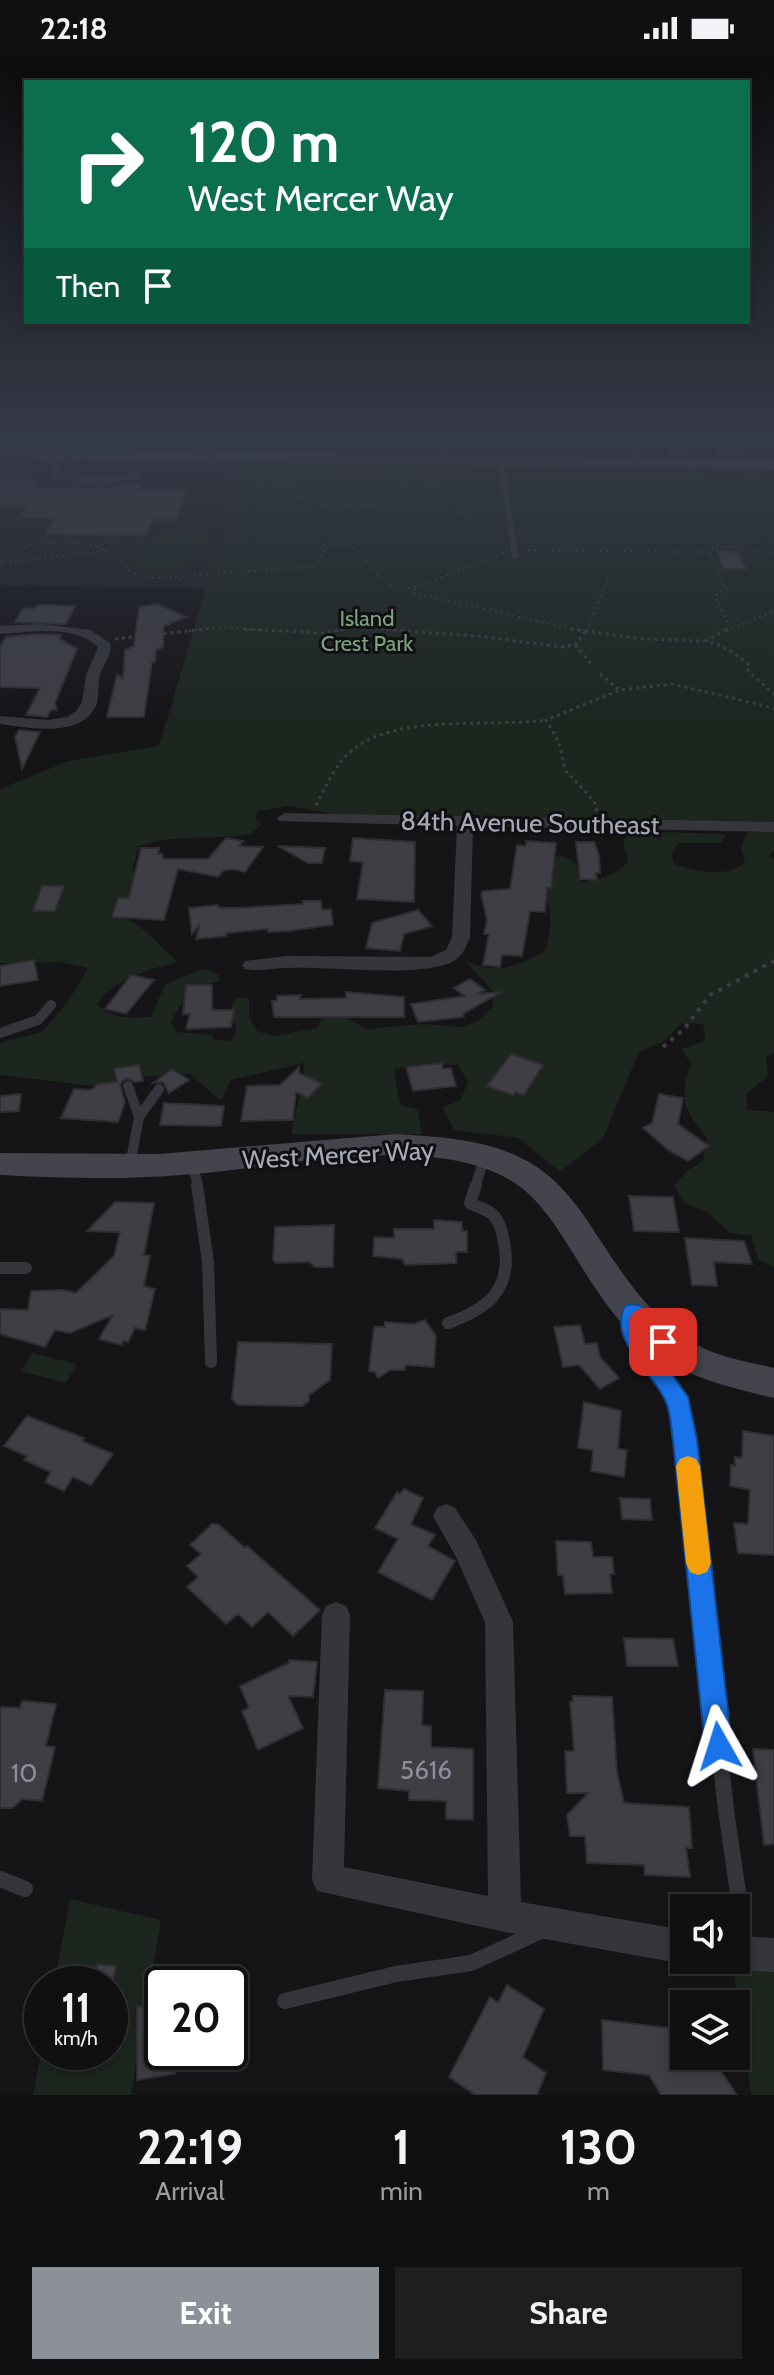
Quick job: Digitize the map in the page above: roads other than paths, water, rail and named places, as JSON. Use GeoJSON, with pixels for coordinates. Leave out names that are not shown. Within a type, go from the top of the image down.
{"type":"FeatureCollection","features":[{"type":"Feature","properties":{"kind":"main road","name":"West Mercer Way"},"geometry":{"type":"LineString","coordinates":[[0,1164],[130,1167],[403,1146],[464,1151],[522,1172],[544,1189],[633,1312],[663,1342],[685,1357],[711,1367],[774,1383]]}},
{"type":"Feature","properties":{"kind":"street"},"geometry":{"type":"LineString","coordinates":[[0,630],[61,629],[95,636],[105,646],[92,677],[88,707],[80,715],[47,725],[0,720]]}},
{"type":"Feature","properties":{"kind":"street","name":"84th Avenue Southeast"},"geometry":{"type":"LineString","coordinates":[[285,818],[774,827]]}},
{"type":"Feature","properties":{"kind":"street"},"geometry":{"type":"LineString","coordinates":[[251,965],[286,962],[424,963],[440,962],[454,954],[461,937],[465,823]]}},
{"type":"Feature","properties":{"kind":"street"},"geometry":{"type":"LineString","coordinates":[[446,1516],[466,1549],[499,1622],[505,1916]]}},
{"type":"Feature","properties":{"kind":"street"},"geometry":{"type":"LineString","coordinates":[[336,1615],[328,1880],[505,1916],[670,1945]]}},
{"type":"Feature","properties":{"kind":"lane"},"geometry":{"type":"LineString","coordinates":[[512,534],[515,553]]}},
{"type":"Feature","properties":{"kind":"lane"},"geometry":{"type":"LineString","coordinates":[[0,1033],[38,1020],[51,1005]]}},
{"type":"Feature","properties":{"kind":"lane"},"geometry":{"type":"LineString","coordinates":[[128,1086],[139,1117]]}},
{"type":"Feature","properties":{"kind":"lane"},"geometry":{"type":"LineString","coordinates":[[130,1167],[139,1117],[159,1089]]}},
{"type":"Feature","properties":{"kind":"lane"},"geometry":{"type":"LineString","coordinates":[[448,1323],[471,1316],[491,1304],[508,1271],[496,1219],[491,1212],[470,1203],[485,1157]]}},
{"type":"Feature","properties":{"kind":"lane"},"geometry":{"type":"LineString","coordinates":[[193,1164],[202,1204],[212,1299],[211,1362]]}},
{"type":"Feature","properties":{"kind":"lane"},"geometry":{"type":"LineString","coordinates":[[0,1268],[26,1268]]}},
{"type":"Feature","properties":{"kind":"lane"},"geometry":{"type":"LineString","coordinates":[[633,1312],[637,1340],[650,1364],[677,1397],[685,1440],[726,1810],[752,1954]]}},
{"type":"Feature","properties":{"kind":"lane"},"geometry":{"type":"LineString","coordinates":[[0,1879],[25,1889]]}},
{"type":"Feature","properties":{"kind":"lane"},"geometry":{"type":"LineString","coordinates":[[285,2001],[396,1974],[471,1963],[554,1925]]}},
{"type":"Feature","properties":{"kind":"park label","name":"Island Crest Park"},"geometry":{"type":"Point","coordinates":[367,630]}}]}
